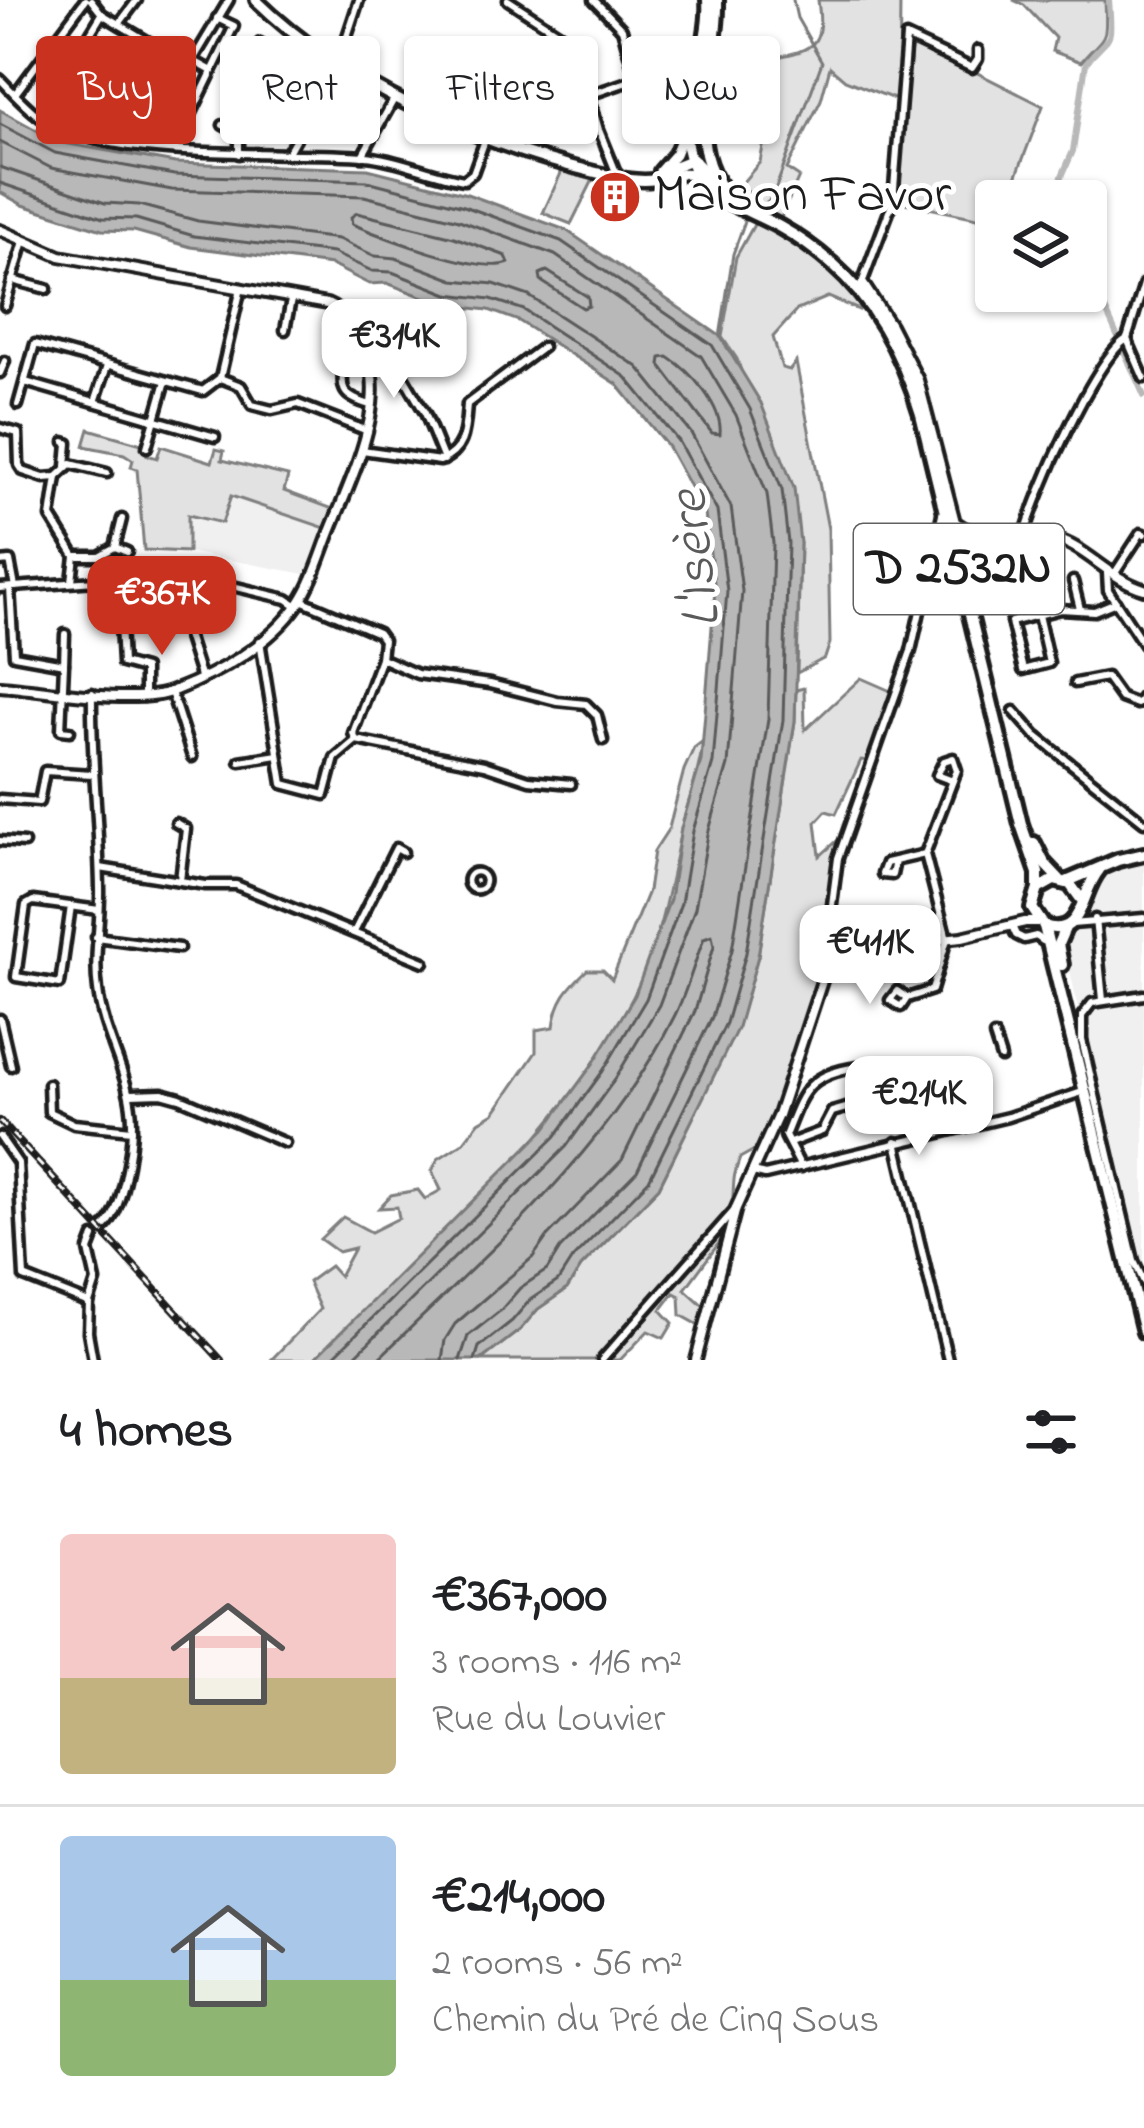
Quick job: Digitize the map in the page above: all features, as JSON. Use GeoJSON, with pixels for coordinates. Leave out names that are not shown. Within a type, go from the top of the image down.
{"type":"FeatureCollection","features":[{"type":"Feature","properties":{"kind":"main road"},"geometry":{"type":"LineString","coordinates":[[256,0],[300,36]]}},
{"type":"Feature","properties":{"kind":"main road"},"geometry":{"type":"LineString","coordinates":[[707,36],[712,0]]}},
{"type":"Feature","properties":{"kind":"main road"},"geometry":{"type":"LineString","coordinates":[[712,0],[716,34],[701,134],[706,162],[718,185]]}},
{"type":"Feature","properties":{"kind":"main road"},"geometry":{"type":"LineString","coordinates":[[380,90],[404,103]]}},
{"type":"Feature","properties":{"kind":"main road"},"geometry":{"type":"LineString","coordinates":[[509,144],[621,177],[649,180],[684,172],[697,175]]}},
{"type":"Feature","properties":{"kind":"main road"},"geometry":{"type":"LineString","coordinates":[[657,173],[678,144]]}},
{"type":"Feature","properties":{"kind":"main road"},"geometry":{"type":"LineString","coordinates":[[689,144],[697,175]]}},
{"type":"Feature","properties":{"kind":"main road"},"geometry":{"type":"LineString","coordinates":[[621,177],[657,173],[690,159]]}},
{"type":"Feature","properties":{"kind":"main road","name":"D 2532N"},"geometry":{"type":"LineString","coordinates":[[690,159],[700,163],[745,209]]}},
{"type":"Feature","properties":{"kind":"main road","name":"D 2532N"},"geometry":{"type":"LineString","coordinates":[[697,175],[716,196],[770,221],[860,287],[910,380],[1038,873],[1038,889]]}},
{"type":"Feature","properties":{"kind":"main road","name":"D 2532N"},"geometry":{"type":"LineString","coordinates":[[1016,801],[1044,863],[1063,881]]}},
{"type":"Feature","properties":{"kind":"main road"},"geometry":{"type":"LineString","coordinates":[[1144,854],[1038,889],[1032,903],[1042,924],[1142,1289],[1144,1346]]}},
{"type":"Feature","properties":{"kind":"main road"},"geometry":{"type":"LineString","coordinates":[[1074,1041],[1059,949],[1099,870]]}},
{"type":"Feature","properties":{"kind":"main road"},"geometry":{"type":"LineString","coordinates":[[1063,881],[1082,902]]}},
{"type":"Feature","properties":{"kind":"main road"},"geometry":{"type":"LineString","coordinates":[[1042,924],[1068,926]]}},
{"type":"Feature","properties":{"kind":"main road"},"geometry":{"type":"LineString","coordinates":[[1142,1289],[1143,1329]]}},
{"type":"Feature","properties":{"kind":"street"},"geometry":{"type":"LineString","coordinates":[[15,94],[88,0],[140,36]]}},
{"type":"Feature","properties":{"kind":"street"},"geometry":{"type":"LineString","coordinates":[[118,24],[137,0]]}},
{"type":"Feature","properties":{"kind":"street"},"geometry":{"type":"LineString","coordinates":[[196,53],[229,0]]}},
{"type":"Feature","properties":{"kind":"street"},"geometry":{"type":"LineString","coordinates":[[347,36],[359,0]]}},
{"type":"Feature","properties":{"kind":"street"},"geometry":{"type":"LineString","coordinates":[[508,0],[563,36]]}},
{"type":"Feature","properties":{"kind":"street"},"geometry":{"type":"LineString","coordinates":[[594,0],[622,29],[636,79],[598,92]]}},
{"type":"Feature","properties":{"kind":"street"},"geometry":{"type":"LineString","coordinates":[[271,14],[280,1]]}},
{"type":"Feature","properties":{"kind":"street"},"geometry":{"type":"LineString","coordinates":[[89,36],[102,14]]}},
{"type":"Feature","properties":{"kind":"street"},"geometry":{"type":"LineString","coordinates":[[175,148],[234,26],[217,18]]}},
{"type":"Feature","properties":{"kind":"street"},"geometry":{"type":"LineString","coordinates":[[978,50],[972,68],[906,37],[892,201],[860,287],[890,325],[918,380],[955,522],[983,536],[1059,540],[1110,575],[1144,589]]}},
{"type":"Feature","properties":{"kind":"street"},"geometry":{"type":"LineString","coordinates":[[196,65],[212,71]]}},
{"type":"Feature","properties":{"kind":"street"},"geometry":{"type":"LineString","coordinates":[[0,80],[36,113]]}},
{"type":"Feature","properties":{"kind":"street"},"geometry":{"type":"LineString","coordinates":[[362,156],[394,99]]}},
{"type":"Feature","properties":{"kind":"street"},"geometry":{"type":"LineString","coordinates":[[598,118],[621,177]]}},
{"type":"Feature","properties":{"kind":"street"},"geometry":{"type":"LineString","coordinates":[[135,144],[239,154],[362,156],[468,178],[483,144]]}},
{"type":"Feature","properties":{"kind":"street"},"geometry":{"type":"LineString","coordinates":[[239,144],[239,154]]}},
{"type":"Feature","properties":{"kind":"street"},"geometry":{"type":"LineString","coordinates":[[286,154],[292,144]]}},
{"type":"Feature","properties":{"kind":"street"},"geometry":{"type":"LineString","coordinates":[[0,230],[72,258],[327,304],[351,323],[374,372],[361,450],[299,603],[260,640],[201,679],[144,697],[0,686]]}},
{"type":"Feature","properties":{"kind":"street"},"geometry":{"type":"LineString","coordinates":[[4,306],[24,241]]}},
{"type":"Feature","properties":{"kind":"street"},"geometry":{"type":"LineString","coordinates":[[13,280],[47,289]]}},
{"type":"Feature","properties":{"kind":"street"},"geometry":{"type":"LineString","coordinates":[[1024,538],[1077,412],[1115,345],[1127,339],[1144,284]]}},
{"type":"Feature","properties":{"kind":"street"},"geometry":{"type":"LineString","coordinates":[[18,404],[35,344],[203,391],[220,378],[241,288]]}},
{"type":"Feature","properties":{"kind":"street"},"geometry":{"type":"LineString","coordinates":[[285,330],[291,300]]}},
{"type":"Feature","properties":{"kind":"street"},"geometry":{"type":"LineString","coordinates":[[351,323],[399,369],[425,413],[444,460]]}},
{"type":"Feature","properties":{"kind":"street"},"geometry":{"type":"LineString","coordinates":[[1127,339],[1140,355],[1144,378]]}},
{"type":"Feature","properties":{"kind":"street"},"geometry":{"type":"LineString","coordinates":[[363,342],[345,354],[344,392],[349,399],[370,405]]}},
{"type":"Feature","properties":{"kind":"street"},"geometry":{"type":"LineString","coordinates":[[444,460],[462,443],[467,404],[543,347]]}},
{"type":"Feature","properties":{"kind":"street"},"geometry":{"type":"LineString","coordinates":[[0,373],[4,361]]}},
{"type":"Feature","properties":{"kind":"street"},"geometry":{"type":"LineString","coordinates":[[95,404],[106,365]]}},
{"type":"Feature","properties":{"kind":"street"},"geometry":{"type":"LineString","coordinates":[[220,378],[241,386],[252,404],[272,410],[298,404],[365,430]]}},
{"type":"Feature","properties":{"kind":"street"},"geometry":{"type":"LineString","coordinates":[[147,447],[166,381]]}},
{"type":"Feature","properties":{"kind":"street"},"geometry":{"type":"LineString","coordinates":[[25,382],[215,437]]}},
{"type":"Feature","properties":{"kind":"street"},"geometry":{"type":"LineString","coordinates":[[0,428],[18,434],[23,471],[57,477]]}},
{"type":"Feature","properties":{"kind":"street"},"geometry":{"type":"LineString","coordinates":[[65,442],[66,467]]}},
{"type":"Feature","properties":{"kind":"street"},"geometry":{"type":"LineString","coordinates":[[361,450],[444,460]]}},
{"type":"Feature","properties":{"kind":"street"},"geometry":{"type":"LineString","coordinates":[[72,581],[75,556],[51,517],[57,477],[71,464],[107,473]]}},
{"type":"Feature","properties":{"kind":"street"},"geometry":{"type":"LineString","coordinates":[[696,1360],[736,1208],[795,1067],[823,978],[838,858],[911,651],[939,519],[946,513]]}},
{"type":"Feature","properties":{"kind":"street"},"geometry":{"type":"LineString","coordinates":[[75,556],[99,556],[115,547],[122,519]]}},
{"type":"Feature","properties":{"kind":"street"},"geometry":{"type":"LineString","coordinates":[[1144,534],[1110,575],[1108,590],[1144,645]]}},
{"type":"Feature","properties":{"kind":"street"},"geometry":{"type":"LineString","coordinates":[[115,547],[127,552]]}},
{"type":"Feature","properties":{"kind":"street"},"geometry":{"type":"LineString","coordinates":[[0,562],[10,561],[14,655],[64,664]]}},
{"type":"Feature","properties":{"kind":"street"},"geometry":{"type":"LineString","coordinates":[[8,588],[163,576],[170,581],[201,679]]}},
{"type":"Feature","properties":{"kind":"street"},"geometry":{"type":"LineString","coordinates":[[1073,581],[1080,609]]}},
{"type":"Feature","properties":{"kind":"street"},"geometry":{"type":"LineString","coordinates":[[228,584],[299,603],[377,633],[383,640],[381,658],[353,733],[356,740],[373,747],[484,765],[529,780],[571,784]]}},
{"type":"Feature","properties":{"kind":"street"},"geometry":{"type":"LineString","coordinates":[[1038,615],[1049,663],[1023,670],[1011,622],[1038,615],[1080,609],[1094,611],[1116,602]]}},
{"type":"Feature","properties":{"kind":"street"},"geometry":{"type":"LineString","coordinates":[[126,614],[120,624],[122,663],[144,669],[144,697]]}},
{"type":"Feature","properties":{"kind":"street"},"geometry":{"type":"LineString","coordinates":[[65,634],[61,730],[70,731]]}},
{"type":"Feature","properties":{"kind":"street"},"geometry":{"type":"LineString","coordinates":[[260,640],[283,784],[325,795],[335,758],[356,740]]}},
{"type":"Feature","properties":{"kind":"street"},"geometry":{"type":"LineString","coordinates":[[381,658],[417,674],[586,704],[597,716],[603,740]]}},
{"type":"Feature","properties":{"kind":"street"},"geometry":{"type":"LineString","coordinates":[[1075,683],[1106,676],[1121,698],[1137,704],[1144,694]]}},
{"type":"Feature","properties":{"kind":"street"},"geometry":{"type":"LineString","coordinates":[[171,692],[193,757]]}},
{"type":"Feature","properties":{"kind":"street"},"geometry":{"type":"LineString","coordinates":[[92,693],[92,774],[100,868],[96,937],[103,1020],[131,1094],[132,1130],[119,1202],[104,1228]]}},
{"type":"Feature","properties":{"kind":"street"},"geometry":{"type":"LineString","coordinates":[[1014,711],[1035,735],[1144,822]]}},
{"type":"Feature","properties":{"kind":"street"},"geometry":{"type":"LineString","coordinates":[[240,760],[279,755]]}},
{"type":"Feature","properties":{"kind":"street"},"geometry":{"type":"LineString","coordinates":[[0,799],[39,802],[45,771],[92,774]]}},
{"type":"Feature","properties":{"kind":"street"},"geometry":{"type":"LineString","coordinates":[[907,998],[932,990],[947,939],[925,854],[953,781]]}},
{"type":"Feature","properties":{"kind":"street"},"geometry":{"type":"LineString","coordinates":[[176,824],[186,829],[180,880]]}},
{"type":"Feature","properties":{"kind":"street"},"geometry":{"type":"LineString","coordinates":[[0,841],[24,843]]}},
{"type":"Feature","properties":{"kind":"street"},"geometry":{"type":"LineString","coordinates":[[354,932],[396,848],[403,852]]}},
{"type":"Feature","properties":{"kind":"street"},"geometry":{"type":"LineString","coordinates":[[895,861],[925,854]]}},
{"type":"Feature","properties":{"kind":"street"},"geometry":{"type":"LineString","coordinates":[[100,868],[236,885],[424,962]]}},
{"type":"Feature","properties":{"kind":"street"},"geometry":{"type":"LineString","coordinates":[[70,906],[60,984],[16,977],[26,905],[33,901],[70,906],[99,910]]}},
{"type":"Feature","properties":{"kind":"street"},"geometry":{"type":"LineString","coordinates":[[1082,902],[1098,922],[1102,1000]]}},
{"type":"Feature","properties":{"kind":"street"},"geometry":{"type":"LineString","coordinates":[[1012,924],[1032,903]]}},
{"type":"Feature","properties":{"kind":"street"},"geometry":{"type":"LineString","coordinates":[[1068,926],[1144,918]]}},
{"type":"Feature","properties":{"kind":"street"},"geometry":{"type":"LineString","coordinates":[[823,978],[834,963],[854,950],[947,939],[1012,924],[1042,924]]}},
{"type":"Feature","properties":{"kind":"street"},"geometry":{"type":"LineString","coordinates":[[1012,924],[1016,935],[1042,939],[1063,1020]]}},
{"type":"Feature","properties":{"kind":"street"},"geometry":{"type":"LineString","coordinates":[[96,937],[179,949]]}},
{"type":"Feature","properties":{"kind":"street"},"geometry":{"type":"LineString","coordinates":[[1142,1289],[1082,1040],[1082,1016],[1087,1006],[1102,1000],[1144,995]]}},
{"type":"Feature","properties":{"kind":"street"},"geometry":{"type":"LineString","coordinates":[[0,1019],[11,1066]]}},
{"type":"Feature","properties":{"kind":"street"},"geometry":{"type":"LineString","coordinates":[[994,1036],[1001,1058]]}},
{"type":"Feature","properties":{"kind":"street"},"geometry":{"type":"LineString","coordinates":[[801,1167],[784,1136],[808,1084],[859,1067]]}},
{"type":"Feature","properties":{"kind":"street"},"geometry":{"type":"LineString","coordinates":[[48,1084],[49,1112],[74,1124],[132,1130]]}},
{"type":"Feature","properties":{"kind":"street"},"geometry":{"type":"LineString","coordinates":[[753,1172],[765,1175],[1008,1117],[1085,1091]]}},
{"type":"Feature","properties":{"kind":"street"},"geometry":{"type":"LineString","coordinates":[[131,1094],[180,1097],[285,1143]]}},
{"type":"Feature","properties":{"kind":"street"},"geometry":{"type":"LineString","coordinates":[[790,1143],[822,1131],[832,1112],[846,1108],[859,1114],[880,1100]]}},
{"type":"Feature","properties":{"kind":"street"},"geometry":{"type":"LineString","coordinates":[[0,1137],[19,1163],[24,1277],[89,1304]]}},
{"type":"Feature","properties":{"kind":"street"},"geometry":{"type":"LineString","coordinates":[[896,1141],[948,1360]]}},
{"type":"Feature","properties":{"kind":"street"},"geometry":{"type":"LineString","coordinates":[[602,1360],[736,1208]]}},
{"type":"Feature","properties":{"kind":"street"},"geometry":{"type":"LineString","coordinates":[[93,1360],[88,1332],[96,1281],[89,1250],[94,1237]]}},
{"type":"Feature","properties":{"kind":"shaded area"},"geometry":{"type":"Polygon","coordinates":[[[818,0],[900,0],[899,101],[845,80],[830,67],[821,100],[787,169],[799,177],[777,227],[823,262],[863,302],[859,310],[828,297],[797,310],[773,337],[782,368],[790,370],[796,362],[828,529],[830,643],[825,658],[797,673],[800,543],[737,359],[722,337],[736,257],[761,212],[751,206],[755,203],[742,183],[760,162],[764,144],[780,144],[781,56],[811,45],[820,24],[818,0]]]}},
{"type":"Feature","properties":{"kind":"shaded area"},"geometry":{"type":"Polygon","coordinates":[[[1013,0],[1105,0],[1104,36],[1081,62],[1052,51],[1055,38],[1024,5],[1013,0]]]}},
{"type":"Feature","properties":{"kind":"shaded area"},"geometry":{"type":"Polygon","coordinates":[[[912,40],[1043,106],[1015,180],[975,180],[975,218],[895,201],[912,40]]]}},
{"type":"Feature","properties":{"kind":"shaded area"},"geometry":{"type":"Polygon","coordinates":[[[562,171],[593,180],[571,224],[543,213],[562,171]]]}},
{"type":"Feature","properties":{"kind":"shaded area"},"geometry":{"type":"Polygon","coordinates":[[[89,429],[145,445],[147,455],[157,458],[161,446],[212,462],[216,449],[224,451],[222,460],[288,476],[284,491],[336,510],[328,529],[231,496],[222,523],[188,515],[188,552],[144,550],[133,460],[84,446],[89,429]]]}},
{"type":"Feature","properties":{"kind":"shaded area"},"geometry":{"type":"Polygon","coordinates":[[[230,496],[324,526],[305,574],[188,552],[188,515],[230,496]]]}},
{"type":"Feature","properties":{"kind":"shaded area"},"geometry":{"type":"Polygon","coordinates":[[[861,678],[893,692],[870,761],[861,760],[836,814],[826,811],[816,822],[820,856],[838,840],[819,979],[777,1103],[756,1149],[740,1158],[727,1213],[687,1261],[689,1267],[724,1227],[728,1231],[685,1289],[706,1308],[699,1325],[681,1315],[680,1296],[674,1293],[661,1310],[673,1323],[664,1338],[648,1331],[620,1360],[481,1360],[567,1289],[581,1267],[659,1187],[737,1027],[758,956],[796,690],[804,688],[805,730],[861,678]]]}},
{"type":"Feature","properties":{"kind":"shaded area"},"geometry":{"type":"Polygon","coordinates":[[[703,741],[650,957],[603,1049],[568,1098],[488,1190],[313,1360],[271,1360],[320,1309],[308,1282],[330,1266],[339,1276],[354,1248],[338,1252],[320,1239],[343,1217],[371,1232],[399,1218],[397,1207],[379,1208],[391,1195],[418,1190],[425,1199],[441,1190],[432,1171],[438,1159],[494,1113],[536,1052],[536,1030],[554,1027],[569,989],[587,970],[603,970],[612,979],[648,891],[654,851],[669,828],[684,770],[694,748],[703,741]]]}},
{"type":"Feature","properties":{"kind":"shaded area"},"geometry":{"type":"Polygon","coordinates":[[[1144,853],[1144,1329],[1063,936],[1093,876],[1144,853]]]}},
{"type":"Feature","properties":{"kind":"water"},"geometry":{"type":"Polygon","coordinates":[[[0,110],[36,130],[36,144],[69,144],[175,163],[368,169],[467,194],[566,230],[720,336],[761,403],[794,488],[800,543],[795,721],[758,956],[738,1027],[659,1187],[581,1267],[567,1289],[481,1360],[313,1360],[545,1129],[593,1064],[635,995],[670,899],[681,828],[701,761],[715,590],[705,514],[668,447],[617,384],[519,321],[489,310],[444,305],[387,283],[369,284],[331,265],[191,247],[134,231],[102,230],[23,205],[0,192],[0,110]]]}},
{"type":"Feature","properties":{"kind":"waterway"},"geometry":{"type":"LineString","coordinates":[[752,210],[774,193],[822,62],[797,18],[793,0]]}},
{"type":"Feature","properties":{"kind":"waterway"},"geometry":{"type":"LineString","coordinates":[[1062,180],[1073,151],[1086,63],[1110,33],[1109,0]]}},
{"type":"Feature","properties":{"kind":"waterway"},"geometry":{"type":"LineString","coordinates":[[720,337],[733,254],[746,218]]}},
{"type":"Feature","properties":{"kind":"waterway"},"geometry":{"type":"LineString","coordinates":[[1107,312],[1144,396]]}},
{"type":"Feature","properties":{"kind":"railway"},"geometry":{"type":"LineString","coordinates":[[0,1121],[221,1360]]}},
{"type":"Feature","properties":{"kind":"place","name":"Maison Favor"},"geometry":{"type":"Point","coordinates":[615,197]}},
{"type":"Feature","properties":{"kind":"water label","name":"L'Isère"},"geometry":{"type":"Point","coordinates":[698,559]}}]}
